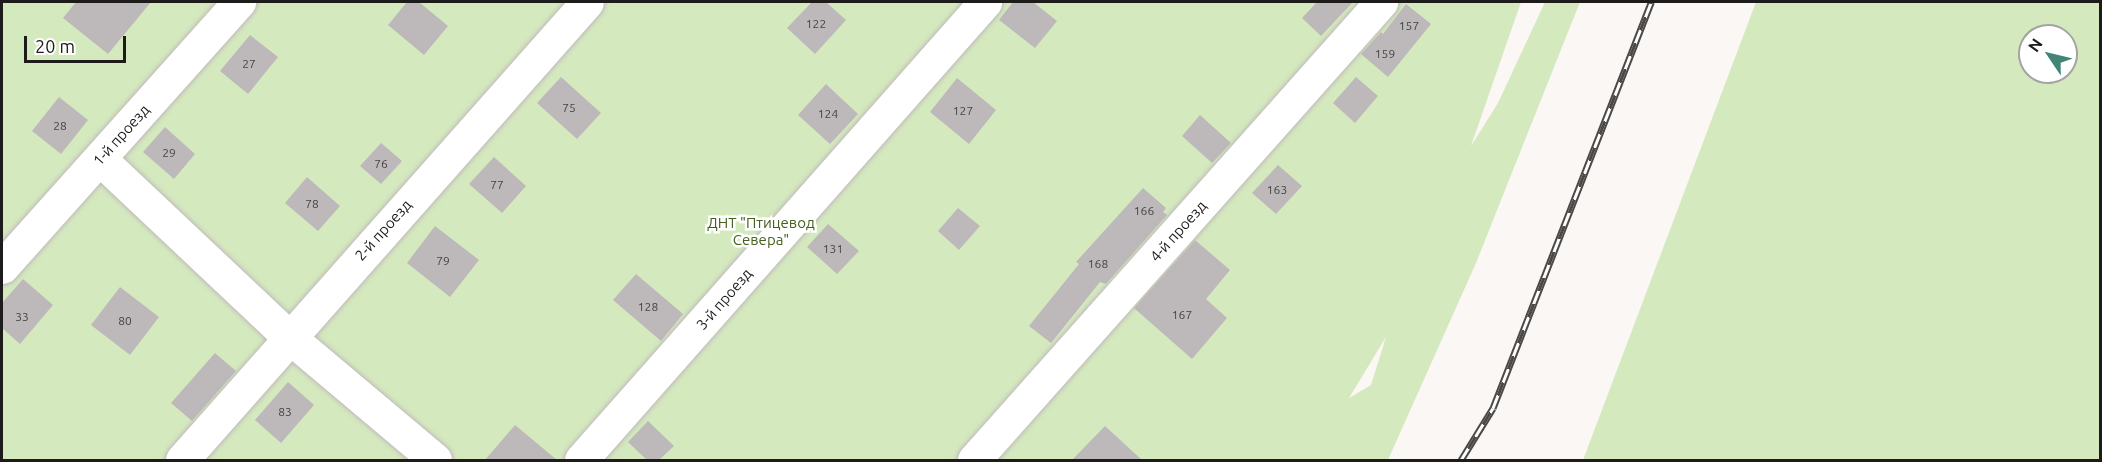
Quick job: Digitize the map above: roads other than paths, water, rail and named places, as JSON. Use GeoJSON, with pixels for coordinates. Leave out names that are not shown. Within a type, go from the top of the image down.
{"type":"FeatureCollection","features":[{"type":"Feature","properties":{"kind":"street","name":"1-й проезд"},"geometry":{"type":"LineString","coordinates":[[2,267],[239,2]]}},
{"type":"Feature","properties":{"kind":"street","name":"2-й проезд"},"geometry":{"type":"LineString","coordinates":[[182,460],[288,336],[587,2]]}},
{"type":"Feature","properties":{"kind":"street","name":"3-й проезд"},"geometry":{"type":"LineString","coordinates":[[581,460],[985,2]]}},
{"type":"Feature","properties":{"kind":"street","name":"4-й проезд"},"geometry":{"type":"LineString","coordinates":[[974,460],[1381,2]]}},
{"type":"Feature","properties":{"kind":"street"},"geometry":{"type":"LineString","coordinates":[[100,159],[288,336],[435,460]]}},
{"type":"Feature","properties":{"kind":"railway"},"geometry":{"type":"LineString","coordinates":[[1461,460],[1493,408],[1651,2]]}},
{"type":"Feature","properties":{"kind":"park label","name":"ДНТ \"Птицевод Севера\""},"geometry":{"type":"Point","coordinates":[761,230]}}]}
